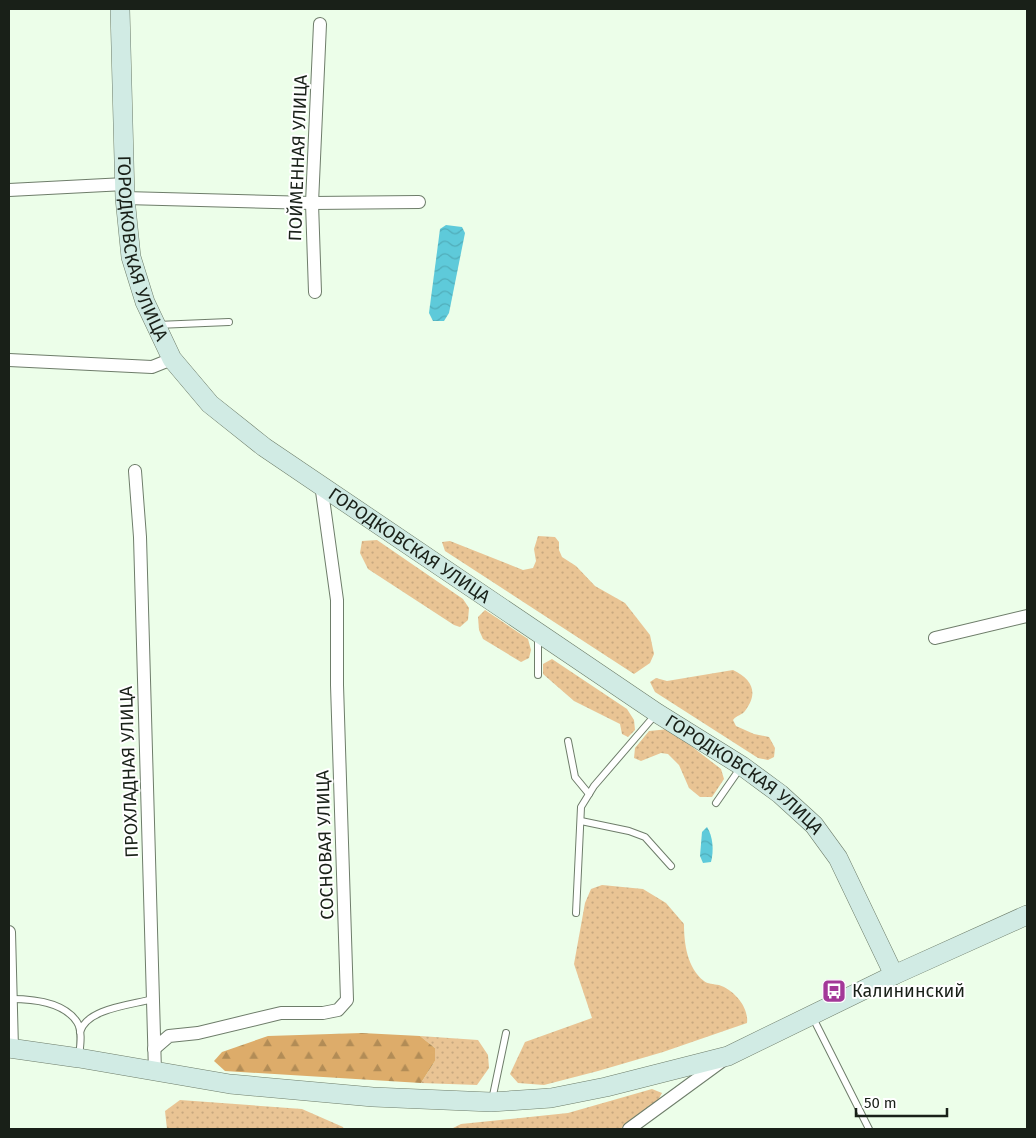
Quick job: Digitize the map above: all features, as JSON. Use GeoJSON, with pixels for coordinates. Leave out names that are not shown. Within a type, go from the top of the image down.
{"type":"FeatureCollection","features":[{"type":"Feature","properties":{"kind":"main road","name":"ГОРОДКОВСКАЯ УЛИЦА"},"geometry":{"type":"LineString","coordinates":[[120,9],[125,191],[131,257],[145,302],[172,359],[210,404],[264,447],[657,713],[742,766],[780,794],[814,825],[838,858],[894,976]]}},
{"type":"Feature","properties":{"kind":"main road"},"geometry":{"type":"LineString","coordinates":[[10,1049],[79,1058],[230,1084],[372,1098],[491,1102],[551,1098],[606,1087],[728,1056],[894,976],[1027,915]]}},
{"type":"Feature","properties":{"kind":"street","name":"ПОЙМЕННАЯ УЛИЦА"},"geometry":{"type":"LineString","coordinates":[[315,292],[312,203],[320,24]]}},
{"type":"Feature","properties":{"kind":"street"},"geometry":{"type":"LineString","coordinates":[[9,190],[125,191],[312,203],[419,202]]}},
{"type":"Feature","properties":{"kind":"street"},"geometry":{"type":"LineString","coordinates":[[9,360],[152,367],[172,359]]}},
{"type":"Feature","properties":{"kind":"street","name":"ПРОХЛАДНАЯ УЛИЦА"},"geometry":{"type":"LineString","coordinates":[[135,471],[140,537],[155,1072]]}},
{"type":"Feature","properties":{"kind":"street","name":"СОСНОВАЯ УЛИЦА"},"geometry":{"type":"LineString","coordinates":[[154,1049],[169,1036],[198,1033],[281,1013],[323,1013],[338,1010],[347,1000],[337,685],[337,600],[321,484]]}},
{"type":"Feature","properties":{"kind":"street"},"geometry":{"type":"LineString","coordinates":[[935,638],[1027,616]]}},
{"type":"Feature","properties":{"kind":"street"},"geometry":{"type":"LineString","coordinates":[[9,932],[10,1049]]}},
{"type":"Feature","properties":{"kind":"street"},"geometry":{"type":"LineString","coordinates":[[629,1129],[728,1056]]}},
{"type":"Feature","properties":{"kind":"lane"},"geometry":{"type":"LineString","coordinates":[[156,325],[228,322]]}},
{"type":"Feature","properties":{"kind":"lane"},"geometry":{"type":"LineString","coordinates":[[538,632],[538,675]]}},
{"type":"Feature","properties":{"kind":"lane"},"geometry":{"type":"LineString","coordinates":[[576,913],[582,807],[594,786],[657,713]]}},
{"type":"Feature","properties":{"kind":"lane"},"geometry":{"type":"LineString","coordinates":[[568,741],[575,777],[590,794]]}},
{"type":"Feature","properties":{"kind":"lane"},"geometry":{"type":"LineString","coordinates":[[716,803],[742,766]]}},
{"type":"Feature","properties":{"kind":"lane"},"geometry":{"type":"LineString","coordinates":[[581,821],[629,831],[645,837],[671,866]]}},
{"type":"Feature","properties":{"kind":"lane"},"geometry":{"type":"LineString","coordinates":[[11,999],[48,1004],[66,1010],[78,1023],[80,1033],[79,1058]]}},
{"type":"Feature","properties":{"kind":"lane"},"geometry":{"type":"LineString","coordinates":[[80,1033],[82,1026],[93,1016],[110,1009],[153,999]]}},
{"type":"Feature","properties":{"kind":"lane"},"geometry":{"type":"LineString","coordinates":[[812,1015],[869,1129]]}},
{"type":"Feature","properties":{"kind":"lane"},"geometry":{"type":"LineString","coordinates":[[491,1102],[506,1033]]}},
{"type":"Feature","properties":{"kind":"lane"},"geometry":{"type":"LineString","coordinates":[[660,1074],[682,1077],[684,1085],[679,1092]]}},
{"type":"Feature","properties":{"kind":"shaded area"},"geometry":{"type":"Polygon","coordinates":[[[538,536],[555,537],[559,542],[559,550],[562,557],[576,566],[595,586],[625,603],[650,635],[654,654],[650,663],[634,674],[445,551],[442,542],[450,541],[523,570],[533,568],[536,561],[534,549],[538,536]]]}},
{"type":"Feature","properties":{"kind":"shaded area"},"geometry":{"type":"Polygon","coordinates":[[[377,540],[463,599],[469,608],[468,620],[460,627],[454,625],[368,569],[360,553],[362,541],[377,540]]]}},
{"type":"Feature","properties":{"kind":"shaded area"},"geometry":{"type":"Polygon","coordinates":[[[485,610],[528,639],[531,650],[529,658],[521,662],[483,639],[479,630],[478,617],[485,610]]]}},
{"type":"Feature","properties":{"kind":"shaded area"},"geometry":{"type":"Polygon","coordinates":[[[552,659],[627,709],[634,720],[635,730],[628,737],[622,734],[620,724],[574,701],[543,674],[543,664],[552,659]]]}},
{"type":"Feature","properties":{"kind":"shaded area"},"geometry":{"type":"Polygon","coordinates":[[[733,670],[749,682],[752,698],[745,711],[733,720],[736,726],[754,734],[769,737],[775,748],[774,757],[768,760],[758,758],[655,692],[650,682],[656,678],[667,681],[733,670]]]}},
{"type":"Feature","properties":{"kind":"shaded area"},"geometry":{"type":"Polygon","coordinates":[[[669,729],[721,769],[724,779],[712,797],[700,797],[689,788],[679,765],[668,754],[661,753],[641,761],[634,758],[635,748],[649,731],[669,729]]]}},
{"type":"Feature","properties":{"kind":"shaded area"},"geometry":{"type":"Polygon","coordinates":[[[602,885],[643,889],[666,903],[684,924],[688,955],[698,976],[705,982],[725,987],[735,995],[746,1011],[747,1023],[663,1052],[598,1071],[544,1085],[518,1083],[510,1074],[525,1042],[592,1018],[574,964],[585,903],[591,889],[602,885]]]}},
{"type":"Feature","properties":{"kind":"shaded area"},"geometry":{"type":"Polygon","coordinates":[[[420,1036],[478,1040],[488,1055],[489,1068],[477,1085],[421,1083],[435,1061],[435,1048],[420,1036]]]}},
{"type":"Feature","properties":{"kind":"shaded area"},"geometry":{"type":"Polygon","coordinates":[[[652,1089],[662,1093],[656,1104],[620,1129],[451,1129],[461,1124],[568,1113],[652,1089]]]}},
{"type":"Feature","properties":{"kind":"shaded area"},"geometry":{"type":"Polygon","coordinates":[[[180,1100],[302,1109],[344,1129],[167,1129],[165,1111],[180,1100]]]}},
{"type":"Feature","properties":{"kind":"green space"},"geometry":{"type":"Polygon","coordinates":[[[362,1033],[420,1036],[435,1048],[435,1061],[421,1083],[225,1071],[214,1061],[222,1052],[268,1036],[362,1033]]]}},
{"type":"Feature","properties":{"kind":"water"},"geometry":{"type":"Polygon","coordinates":[[[446,225],[462,227],[465,233],[449,313],[444,321],[433,321],[429,313],[440,229],[446,225]]]}},
{"type":"Feature","properties":{"kind":"water"},"geometry":{"type":"Polygon","coordinates":[[[707,827],[712,839],[711,862],[703,863],[700,856],[702,832],[707,827]]]}},
{"type":"Feature","properties":{"kind":"place","name":"Калининский"},"geometry":{"type":"Point","coordinates":[834,991]}}]}
